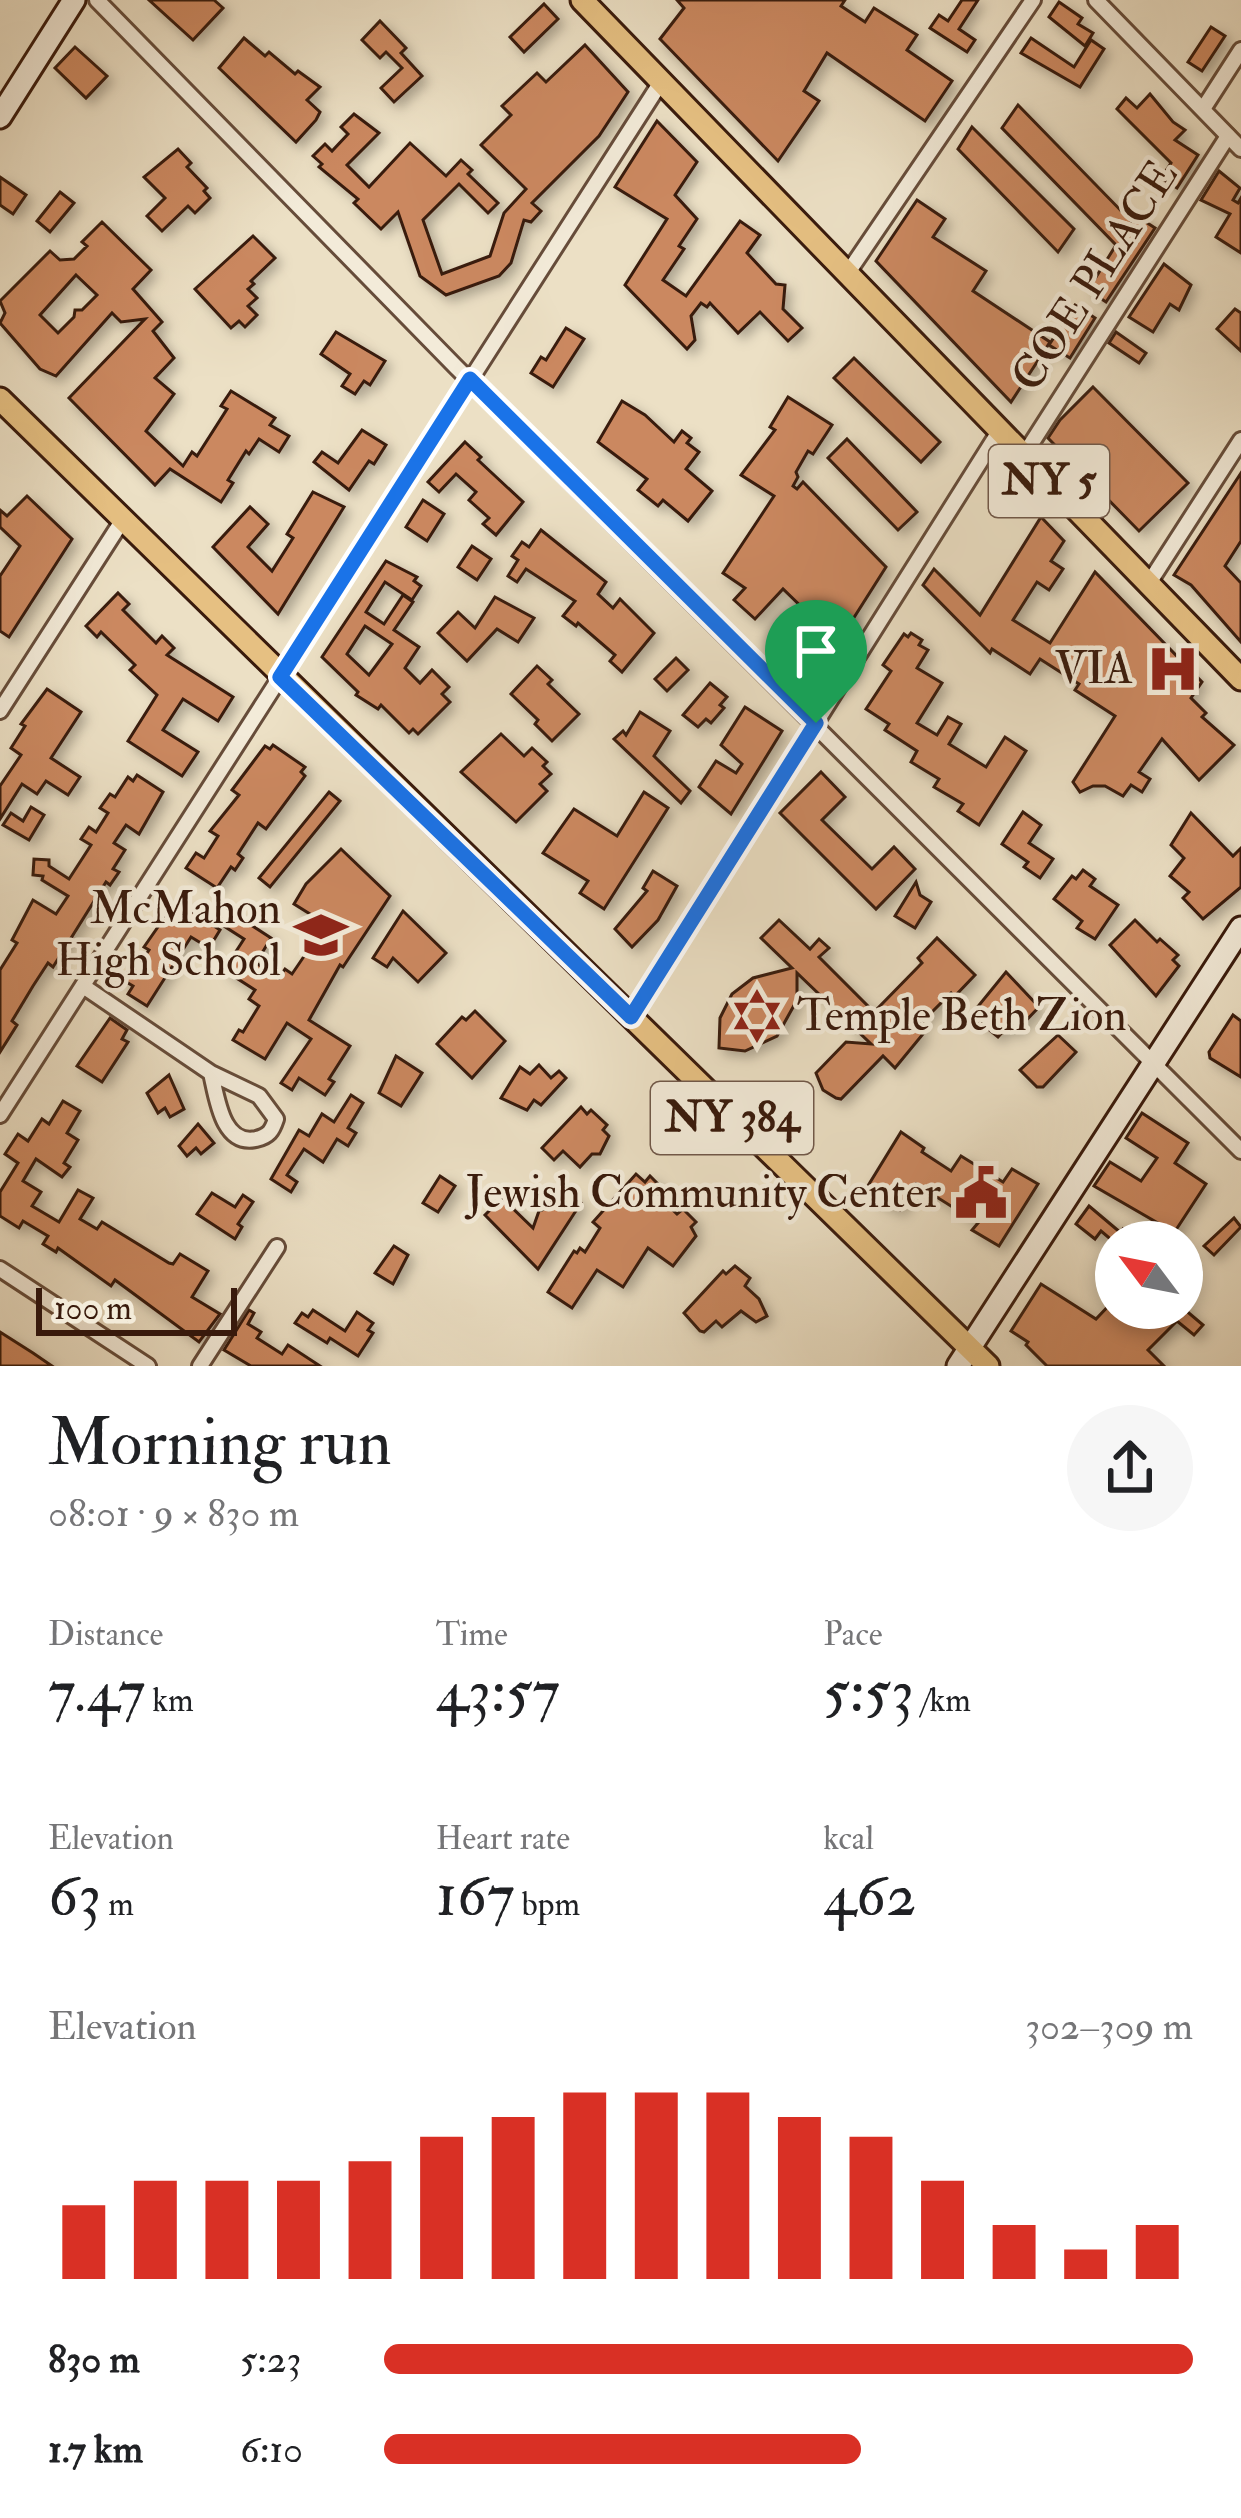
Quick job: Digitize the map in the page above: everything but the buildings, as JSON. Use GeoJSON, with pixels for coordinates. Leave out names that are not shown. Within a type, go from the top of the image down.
{"type":"FeatureCollection","features":[{"type":"Feature","properties":{"kind":"main road","name":"NY 5"},"geometry":{"type":"LineString","coordinates":[[582,0],[1241,679]]}},
{"type":"Feature","properties":{"kind":"main road","name":"NY 384"},"geometry":{"type":"LineString","coordinates":[[0,399],[631,1017],[963,1357],[988,1366]]}},
{"type":"Feature","properties":{"kind":"street"},"geometry":{"type":"LineString","coordinates":[[0,117],[74,0]]}},
{"type":"Feature","properties":{"kind":"street"},"geometry":{"type":"LineString","coordinates":[[97,0],[1241,1151]]}},
{"type":"Feature","properties":{"kind":"street"},"geometry":{"type":"LineString","coordinates":[[847,274],[1033,0]]}},
{"type":"Feature","properties":{"kind":"street"},"geometry":{"type":"LineString","coordinates":[[1096,0],[1241,149]]}},
{"type":"Feature","properties":{"kind":"street"},"geometry":{"type":"LineString","coordinates":[[1202,110],[1241,50]]}},
{"type":"Feature","properties":{"kind":"street"},"geometry":{"type":"LineString","coordinates":[[0,1115],[661,82]]}},
{"type":"Feature","properties":{"kind":"street","name":"COE PLACE"},"geometry":{"type":"LineString","coordinates":[[1024,454],[1228,136]]}},
{"type":"Feature","properties":{"kind":"street"},"geometry":{"type":"LineString","coordinates":[[631,1017],[1000,430]]}},
{"type":"Feature","properties":{"kind":"street"},"geometry":{"type":"LineString","coordinates":[[1149,583],[1241,440]]}},
{"type":"Feature","properties":{"kind":"street"},"geometry":{"type":"LineString","coordinates":[[0,711],[122,521]]}},
{"type":"Feature","properties":{"kind":"street"},"geometry":{"type":"LineString","coordinates":[[963,1357],[1241,928]]}},
{"type":"Feature","properties":{"kind":"street"},"geometry":{"type":"LineString","coordinates":[[82,986],[211,1073],[260,1096],[276,1119],[272,1130],[249,1140],[229,1130],[211,1073]]}},
{"type":"Feature","properties":{"kind":"street"},"geometry":{"type":"LineString","coordinates":[[200,1366],[277,1247]]}},
{"type":"Feature","properties":{"kind":"street"},"geometry":{"type":"LineString","coordinates":[[0,1269],[148,1366]]}},
{"type":"Feature","properties":{"kind":"place","name":"VIA"},"geometry":{"type":"Point","coordinates":[1173,669]}},
{"type":"Feature","properties":{"kind":"place","name":"McMahon High School"},"geometry":{"type":"Point","coordinates":[321,935]}},
{"type":"Feature","properties":{"kind":"place","name":"Temple Beth Zion"},"geometry":{"type":"Point","coordinates":[757,1016]}},
{"type":"Feature","properties":{"kind":"place","name":"Jewish Community Center"},"geometry":{"type":"Point","coordinates":[981,1193]}},
{"type":"Feature","properties":{"kind":"route"},"geometry":{"type":"LineString","coordinates":[[470,379],[816,723],[631,1017],[280,677],[470,379]]}}]}
